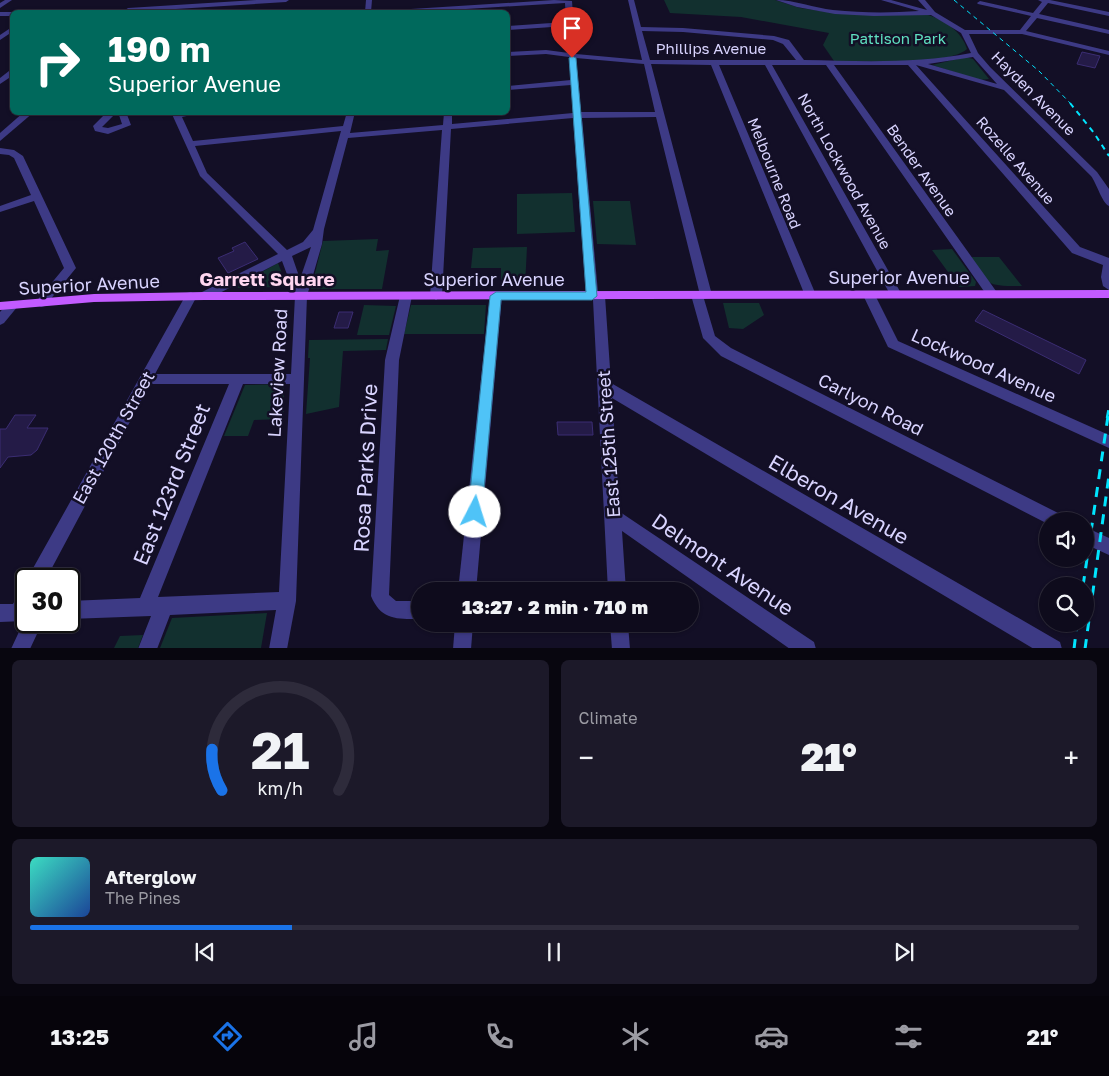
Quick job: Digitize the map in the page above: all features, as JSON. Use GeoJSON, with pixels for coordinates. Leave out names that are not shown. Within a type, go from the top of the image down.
{"type":"FeatureCollection","features":[{"type":"Feature","properties":{"kind":"main road","name":"Superior Avenue"},"geometry":{"type":"LineString","coordinates":[[6,306],[94,298],[198,296],[1109,294]]}},
{"type":"Feature","properties":{"kind":"street"},"geometry":{"type":"LineString","coordinates":[[0,6],[9,0]]}},
{"type":"Feature","properties":{"kind":"street"},"geometry":{"type":"LineString","coordinates":[[128,10],[125,4],[129,0]]}},
{"type":"Feature","properties":{"kind":"street"},"geometry":{"type":"LineString","coordinates":[[143,10],[286,0]]}},
{"type":"Feature","properties":{"kind":"street"},"geometry":{"type":"LineString","coordinates":[[424,10],[568,0]]}},
{"type":"Feature","properties":{"kind":"street","name":"East 125th Street"},"geometry":{"type":"LineString","coordinates":[[568,0],[604,386],[617,582]]}},
{"type":"Feature","properties":{"kind":"street","name":"Carlyon Road"},"geometry":{"type":"LineString","coordinates":[[631,0],[661,114],[701,295],[708,338],[726,352],[1040,512]]}},
{"type":"Feature","properties":{"kind":"street"},"geometry":{"type":"LineString","coordinates":[[779,0],[808,8],[838,12],[932,13]]}},
{"type":"Feature","properties":{"kind":"street"},"geometry":{"type":"LineString","coordinates":[[884,0],[932,13],[964,32]]}},
{"type":"Feature","properties":{"kind":"street"},"geometry":{"type":"LineString","coordinates":[[921,0],[930,8],[932,13]]}},
{"type":"Feature","properties":{"kind":"street"},"geometry":{"type":"LineString","coordinates":[[1045,0],[1109,14]]}},
{"type":"Feature","properties":{"kind":"street","name":"Hayden Avenue"},"geometry":{"type":"LineString","coordinates":[[1045,0],[1036,16],[1022,32],[964,32],[975,54],[1005,88],[1094,174],[1102,184],[1109,203]]}},
{"type":"Feature","properties":{"kind":"street"},"geometry":{"type":"LineString","coordinates":[[980,4],[1109,32]]}},
{"type":"Feature","properties":{"kind":"street"},"geometry":{"type":"LineString","coordinates":[[510,28],[570,24]]}},
{"type":"Feature","properties":{"kind":"street"},"geometry":{"type":"LineString","coordinates":[[639,29],[683,30],[774,38],[786,42],[801,62]]}},
{"type":"Feature","properties":{"kind":"street"},"geometry":{"type":"LineString","coordinates":[[1022,32],[1109,53]]}},
{"type":"Feature","properties":{"kind":"street","name":"Phillips Avenue"},"geometry":{"type":"LineString","coordinates":[[510,54],[546,52],[647,62],[913,63],[975,54]]}},
{"type":"Feature","properties":{"kind":"street","name":"Melbourne Road"},"geometry":{"type":"LineString","coordinates":[[714,62],[810,295]]}},
{"type":"Feature","properties":{"kind":"street","name":"North Lockwood Avenue"},"geometry":{"type":"LineString","coordinates":[[767,62],[896,295]]}},
{"type":"Feature","properties":{"kind":"street","name":"Bender Avenue"},"geometry":{"type":"LineString","coordinates":[[828,62],[992,294]]}},
{"type":"Feature","properties":{"kind":"street","name":"Phillips Avenue"},"geometry":{"type":"LineString","coordinates":[[913,63],[1005,88]]}},
{"type":"Feature","properties":{"kind":"street","name":"Rozelle Avenue"},"geometry":{"type":"LineString","coordinates":[[913,63],[1070,244],[1080,253],[1109,262]]}},
{"type":"Feature","properties":{"kind":"street"},"geometry":{"type":"LineString","coordinates":[[510,88],[575,82]]}},
{"type":"Feature","properties":{"kind":"street"},"geometry":{"type":"LineString","coordinates":[[190,144],[578,115],[661,114]]}},
{"type":"Feature","properties":{"kind":"street"},"geometry":{"type":"LineString","coordinates":[[0,138],[27,115]]}},
{"type":"Feature","properties":{"kind":"street"},"geometry":{"type":"LineString","coordinates":[[108,115],[98,126],[98,130],[108,131],[127,125],[123,115]]}},
{"type":"Feature","properties":{"kind":"street","name":"Lakeview Road"},"geometry":{"type":"LineString","coordinates":[[176,115],[203,174],[285,254],[301,296],[287,601],[278,648]]}},
{"type":"Feature","properties":{"kind":"street"},"geometry":{"type":"LineString","coordinates":[[301,296],[317,244],[319,229],[350,115]]}},
{"type":"Feature","properties":{"kind":"street"},"geometry":{"type":"LineString","coordinates":[[436,296],[448,115]]}},
{"type":"Feature","properties":{"kind":"street"},"geometry":{"type":"LineString","coordinates":[[0,151],[12,152],[18,156],[35,197],[70,268],[41,303]]}},
{"type":"Feature","properties":{"kind":"street"},"geometry":{"type":"LineString","coordinates":[[0,209],[35,197]]}},
{"type":"Feature","properties":{"kind":"street"},"geometry":{"type":"LineString","coordinates":[[198,296],[311,241],[319,229]]}},
{"type":"Feature","properties":{"kind":"street"},"geometry":{"type":"LineString","coordinates":[[1109,262],[1107,277],[1109,286]]}},
{"type":"Feature","properties":{"kind":"street","name":"Lockwood Avenue"},"geometry":{"type":"LineString","coordinates":[[869,295],[893,344],[1109,442]]}},
{"type":"Feature","properties":{"kind":"street","name":"East 120th Street"},"geometry":{"type":"LineString","coordinates":[[42,568],[145,379],[198,296]]}},
{"type":"Feature","properties":{"kind":"street","name":"Rosa Parks Drive"},"geometry":{"type":"LineString","coordinates":[[406,296],[392,360],[380,596],[388,608],[411,610]]}},
{"type":"Feature","properties":{"kind":"street"},"geometry":{"type":"LineString","coordinates":[[468,582],[496,296]]}},
{"type":"Feature","properties":{"kind":"street"},"geometry":{"type":"LineString","coordinates":[[0,320],[6,306]]}},
{"type":"Feature","properties":{"kind":"street"},"geometry":{"type":"LineString","coordinates":[[145,379],[296,379]]}},
{"type":"Feature","properties":{"kind":"street","name":"East 123rd Street"},"geometry":{"type":"LineString","coordinates":[[145,607],[238,379]]}},
{"type":"Feature","properties":{"kind":"street","name":"Elberon Avenue"},"geometry":{"type":"LineString","coordinates":[[604,386],[1053,648]]}},
{"type":"Feature","properties":{"kind":"street","name":"Delmont Avenue"},"geometry":{"type":"LineString","coordinates":[[613,516],[807,648]]}},
{"type":"Feature","properties":{"kind":"street"},"geometry":{"type":"LineString","coordinates":[[1094,540],[1109,547]]}},
{"type":"Feature","properties":{"kind":"street"},"geometry":{"type":"LineString","coordinates":[[80,610],[287,601]]}},
{"type":"Feature","properties":{"kind":"street"},"geometry":{"type":"LineString","coordinates":[[147,648],[164,606]]}},
{"type":"Feature","properties":{"kind":"street"},"geometry":{"type":"LineString","coordinates":[[462,648],[463,632]]}},
{"type":"Feature","properties":{"kind":"street"},"geometry":{"type":"LineString","coordinates":[[620,632],[621,648]]}},
{"type":"Feature","properties":{"kind":"street"},"geometry":{"type":"LineString","coordinates":[[20,648],[28,633]]}},
{"type":"Feature","properties":{"kind":"green space","name":"Pattison Park"},"geometry":{"type":"Polygon","coordinates":[[[664,0],[775,0],[800,8],[835,13],[928,15],[941,20],[957,32],[967,49],[942,58],[924,60],[883,62],[834,61],[823,45],[829,33],[741,17],[670,13],[664,0]]]}},
{"type":"Feature","properties":{"kind":"green space"},"geometry":{"type":"Polygon","coordinates":[[[966,57],[973,59],[989,79],[980,80],[932,65],[966,57]]]}},
{"type":"Feature","properties":{"kind":"green space"},"geometry":{"type":"Polygon","coordinates":[[[572,193],[575,232],[517,234],[517,194],[572,193]]]}},
{"type":"Feature","properties":{"kind":"green space"},"geometry":{"type":"Polygon","coordinates":[[[593,201],[630,201],[636,245],[597,244],[593,201]]]}},
{"type":"Feature","properties":{"kind":"green space"},"geometry":{"type":"Polygon","coordinates":[[[378,239],[376,251],[389,250],[382,289],[311,289],[323,241],[378,239]]]}},
{"type":"Feature","properties":{"kind":"green space"},"geometry":{"type":"Polygon","coordinates":[[[527,247],[525,286],[501,286],[501,268],[471,268],[473,248],[527,247]]]}},
{"type":"Feature","properties":{"kind":"green space"},"geometry":{"type":"Polygon","coordinates":[[[952,249],[976,282],[975,286],[959,287],[932,250],[952,249]]]}},
{"type":"Feature","properties":{"kind":"green space"},"geometry":{"type":"Polygon","coordinates":[[[970,257],[999,257],[1022,286],[1001,286],[990,282],[981,274],[970,257]]]}},
{"type":"Feature","properties":{"kind":"green space"},"geometry":{"type":"Polygon","coordinates":[[[278,263],[286,284],[283,287],[233,288],[278,263]]]}},
{"type":"Feature","properties":{"kind":"green space"},"geometry":{"type":"Polygon","coordinates":[[[723,303],[759,303],[764,315],[743,329],[729,328],[723,303]]]}},
{"type":"Feature","properties":{"kind":"green space"},"geometry":{"type":"Polygon","coordinates":[[[364,305],[396,306],[389,335],[357,335],[364,305]]]}},
{"type":"Feature","properties":{"kind":"green space"},"geometry":{"type":"Polygon","coordinates":[[[411,305],[486,305],[484,334],[404,334],[411,305]]]}},
{"type":"Feature","properties":{"kind":"green space"},"geometry":{"type":"Polygon","coordinates":[[[388,339],[386,350],[343,351],[339,407],[306,414],[310,358],[308,358],[309,340],[388,339]]]}},
{"type":"Feature","properties":{"kind":"green space"},"geometry":{"type":"Polygon","coordinates":[[[284,384],[284,419],[254,420],[248,436],[224,436],[245,385],[284,384]]]}},
{"type":"Feature","properties":{"kind":"green space"},"geometry":{"type":"Polygon","coordinates":[[[267,613],[261,648],[160,648],[172,618],[267,613]]]}},
{"type":"Feature","properties":{"kind":"green space"},"geometry":{"type":"Polygon","coordinates":[[[143,635],[138,648],[114,648],[120,636],[143,635]]]}},
{"type":"Feature","properties":{"kind":"building"},"geometry":{"type":"Polygon","coordinates":[[[1082,52],[1100,56],[1095,68],[1077,64],[1082,52]]]}},
{"type":"Feature","properties":{"kind":"building"},"geometry":{"type":"Polygon","coordinates":[[[245,242],[258,259],[228,273],[218,258],[234,251],[232,248],[245,242]]]}},
{"type":"Feature","properties":{"kind":"building"},"geometry":{"type":"Polygon","coordinates":[[[983,310],[1086,360],[1079,374],[975,321],[983,310]]]}},
{"type":"Feature","properties":{"kind":"building"},"geometry":{"type":"Polygon","coordinates":[[[339,312],[353,312],[348,328],[334,328],[339,312]]]}},
{"type":"Feature","properties":{"kind":"building"},"geometry":{"type":"Polygon","coordinates":[[[15,415],[36,415],[27,428],[48,428],[37,450],[31,455],[8,457],[0,468],[0,429],[6,429],[15,415]]]}},
{"type":"Feature","properties":{"kind":"building"},"geometry":{"type":"Polygon","coordinates":[[[557,422],[592,422],[593,435],[558,435],[557,422]]]}},
{"type":"Feature","properties":{"kind":"railway"},"geometry":{"type":"LineString","coordinates":[[954,0],[1039,71],[1072,105]]}},
{"type":"Feature","properties":{"kind":"railway"},"geometry":{"type":"LineString","coordinates":[[1070,103],[1094,133],[1109,156]]}},
{"type":"Feature","properties":{"kind":"railway"},"geometry":{"type":"LineString","coordinates":[[1107,418],[1109,407]]}},
{"type":"Feature","properties":{"kind":"railway"},"geometry":{"type":"LineString","coordinates":[[1084,577],[1108,416]]}},
{"type":"Feature","properties":{"kind":"railway"},"geometry":{"type":"LineString","coordinates":[[1085,648],[1109,475]]}},
{"type":"Feature","properties":{"kind":"railway"},"geometry":{"type":"LineString","coordinates":[[1074,648],[1076,632]]}},
{"type":"Feature","properties":{"kind":"district","name":"Garrett Square"},"geometry":{"type":"Point","coordinates":[267,278]}},
{"type":"Feature","properties":{"kind":"route"},"geometry":{"type":"LineString","coordinates":[[475,512],[496,296],[592,296],[572,58]]}}]}
